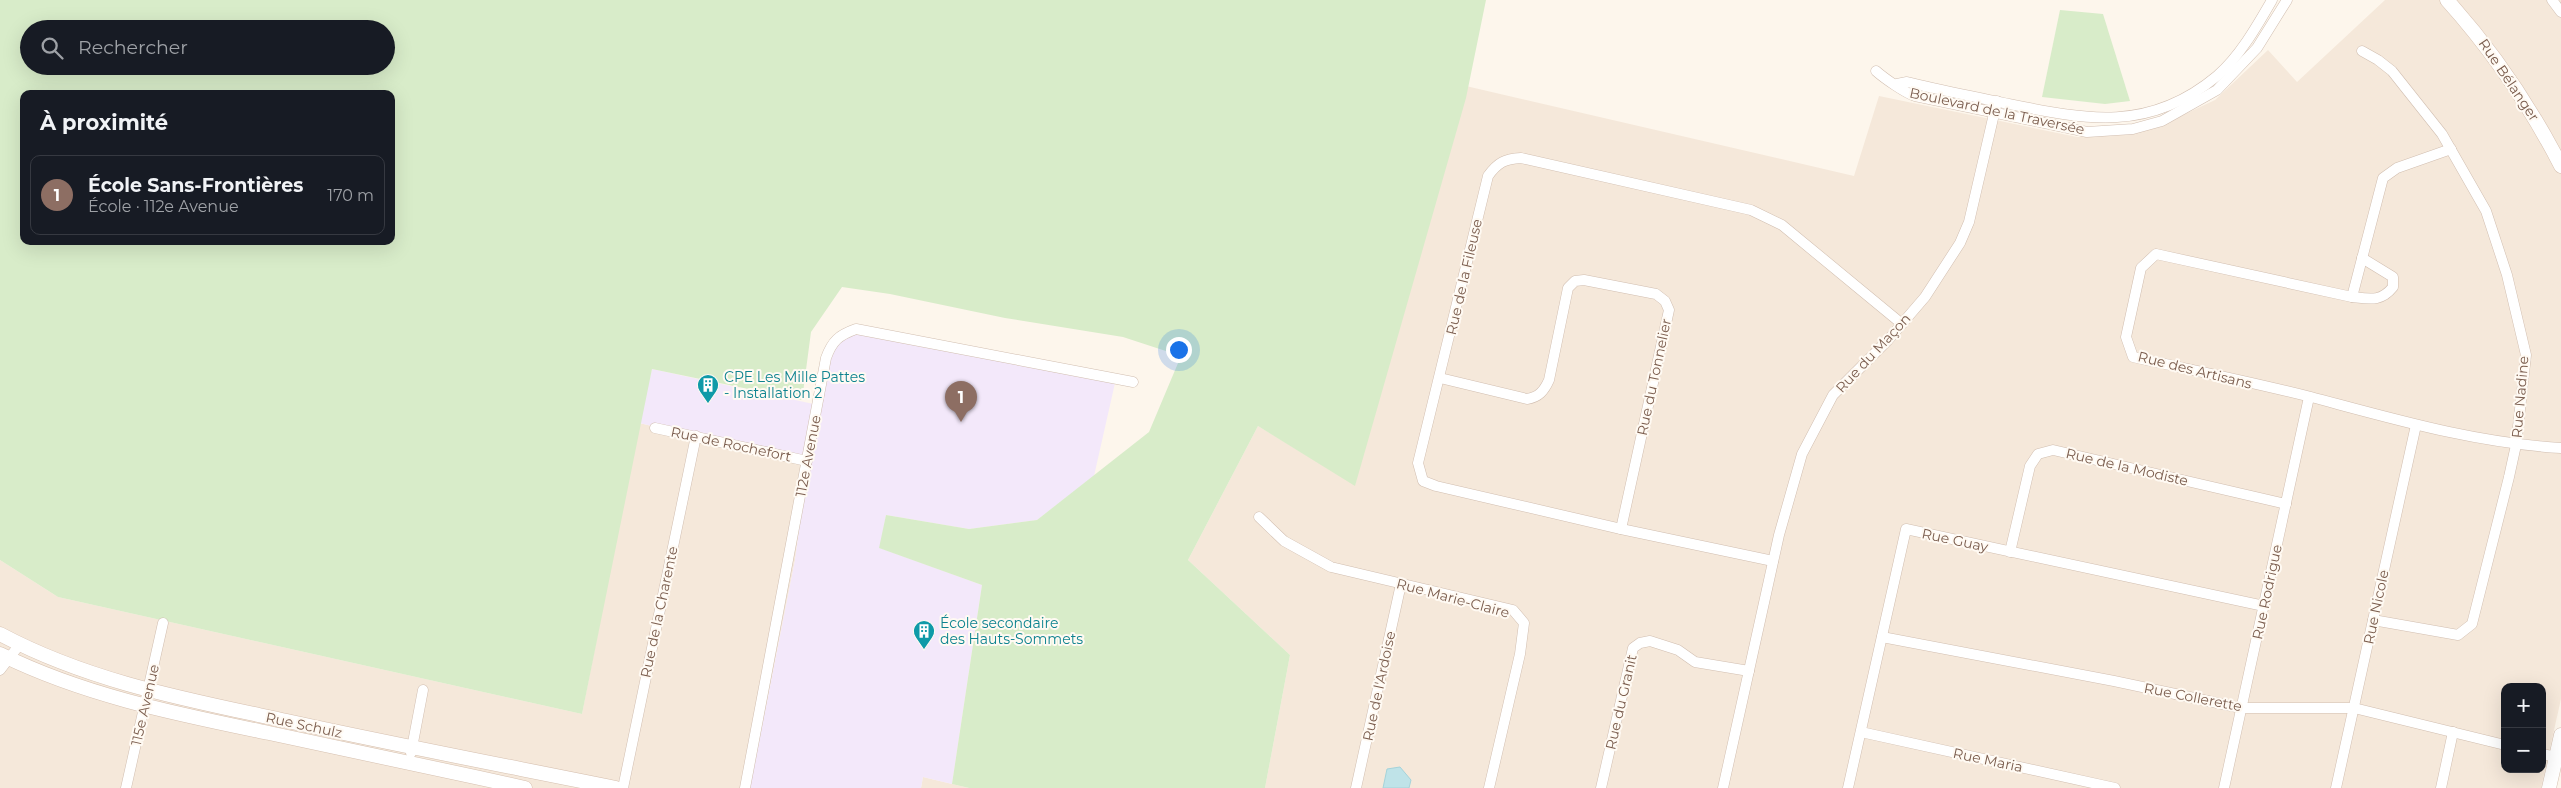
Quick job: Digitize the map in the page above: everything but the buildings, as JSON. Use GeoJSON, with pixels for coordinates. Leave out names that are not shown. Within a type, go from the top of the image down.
{"type":"FeatureCollection","features":[{"type":"Feature","properties":{"kind":"street","name":"Boulevard de la Traversée"},"geometry":{"type":"LineString","coordinates":[[1897,84],[1907,82],[2076,117],[2099,119],[2126,118],[2155,111],[2186,97],[2218,75],[2236,56],[2272,0]]}},
{"type":"Feature","properties":{"kind":"street","name":"Boulevard de la Traversée"},"geometry":{"type":"LineString","coordinates":[[1876,71],[1897,84],[1906,93],[1915,96],[2087,132],[2133,129],[2162,121],[2217,90],[2257,48],[2287,0]]}},
{"type":"Feature","properties":{"kind":"street","name":"Rue Bélanger"},"geometry":{"type":"LineString","coordinates":[[2447,0],[2489,50],[2541,126],[2561,166]]}},
{"type":"Feature","properties":{"kind":"street"},"geometry":{"type":"LineString","coordinates":[[2552,0],[2561,12]]}},
{"type":"Feature","properties":{"kind":"street","name":"Rue Nadine"},"geometry":{"type":"LineString","coordinates":[[2362,51],[2392,71],[2442,134],[2486,211],[2507,275],[2526,355],[2516,445],[2472,624],[2458,635],[2373,620]]}},
{"type":"Feature","properties":{"kind":"street","name":"Rue du Maçon"},"geometry":{"type":"LineString","coordinates":[[1723,788],[1773,561],[1802,454],[1833,395],[1902,324],[1925,297],[1963,236],[1973,207],[1997,101]]}},
{"type":"Feature","properties":{"kind":"street"},"geometry":{"type":"LineString","coordinates":[[2352,297],[2382,178],[2397,168],[2451,149]]}},
{"type":"Feature","properties":{"kind":"street","name":"Rue de la Fileuse"},"geometry":{"type":"LineString","coordinates":[[1773,561],[1621,529],[1436,486],[1423,481],[1418,463],[1488,176],[1495,165],[1506,158],[1521,158],[1751,210],[1782,225],[1902,324]]}},
{"type":"Feature","properties":{"kind":"street","name":"Rue des Artisans"},"geometry":{"type":"LineString","coordinates":[[2362,258],[2387,271],[2393,277],[2393,287],[2386,295],[2378,299],[2352,297],[2156,254],[2140,268],[2126,337],[2133,357],[2309,397],[2416,425],[2516,445],[2561,448]]}},
{"type":"Feature","properties":{"kind":"street","name":"Rue du Tonnelier"},"geometry":{"type":"LineString","coordinates":[[1440,378],[1526,399],[1535,398],[1544,391],[1549,380],[1568,288],[1575,281],[1584,280],[1656,294],[1665,301],[1668,310],[1621,529]]}},
{"type":"Feature","properties":{"kind":"street","name":"112e Avenue"},"geometry":{"type":"LineString","coordinates":[[746,788],[826,358],[831,344],[841,334],[856,329],[1134,382]]}},
{"type":"Feature","properties":{"kind":"street","name":"Rue Rodrigue"},"geometry":{"type":"LineString","coordinates":[[2224,788],[2309,397]]}},
{"type":"Feature","properties":{"kind":"street","name":"Rue Nicole"},"geometry":{"type":"LineString","coordinates":[[2336,788],[2416,425]]}},
{"type":"Feature","properties":{"kind":"street","name":"Rue de Rochefort"},"geometry":{"type":"LineString","coordinates":[[655,428],[807,461]]}},
{"type":"Feature","properties":{"kind":"street","name":"Rue de la Charente"},"geometry":{"type":"LineString","coordinates":[[623,788],[696,436]]}},
{"type":"Feature","properties":{"kind":"street","name":"Rue de la Modiste"},"geometry":{"type":"LineString","coordinates":[[2010,552],[2030,466],[2038,454],[2053,450],[2286,504]]}},
{"type":"Feature","properties":{"kind":"street","name":"Rue Marie-Claire"},"geometry":{"type":"LineString","coordinates":[[1259,517],[1284,541],[1308,556],[1331,567],[1513,610],[1524,623],[1520,654],[1489,788]]}},
{"type":"Feature","properties":{"kind":"street","name":"Rue Guay"},"geometry":{"type":"LineString","coordinates":[[1848,788],[1906,529],[2264,606]]}},
{"type":"Feature","properties":{"kind":"street","name":"Rue de l'Ardoise"},"geometry":{"type":"LineString","coordinates":[[1356,788],[1401,584]]}},
{"type":"Feature","properties":{"kind":"street","name":"115e Avenue"},"geometry":{"type":"LineString","coordinates":[[126,788],[163,623]]}},
{"type":"Feature","properties":{"kind":"street","name":"Rue Schulz"},"geometry":{"type":"LineString","coordinates":[[0,634],[52,660],[148,691],[412,748],[616,788]]}},
{"type":"Feature","properties":{"kind":"street","name":"Rue Collerette"},"geometry":{"type":"LineString","coordinates":[[1882,637],[2114,681],[2242,708],[2354,708],[2501,744]]}},
{"type":"Feature","properties":{"kind":"street","name":"Rue du Granit"},"geometry":{"type":"LineString","coordinates":[[1601,788],[1633,648],[1640,643],[1650,642],[1678,650],[1695,662],[1749,671]]}},
{"type":"Feature","properties":{"kind":"street"},"geometry":{"type":"LineString","coordinates":[[3,661],[20,644]]}},
{"type":"Feature","properties":{"kind":"street","name":"Rue Schulz"},"geometry":{"type":"LineString","coordinates":[[3,661],[93,692],[145,706],[525,788]]}},
{"type":"Feature","properties":{"kind":"street"},"geometry":{"type":"LineString","coordinates":[[409,762],[423,690]]}},
{"type":"Feature","properties":{"kind":"street","name":"Rue Maria"},"geometry":{"type":"LineString","coordinates":[[1861,732],[2115,788]]}},
{"type":"Feature","properties":{"kind":"street"},"geometry":{"type":"LineString","coordinates":[[2440,788],[2453,732]]}},
{"type":"Feature","properties":{"kind":"street"},"geometry":{"type":"LineString","coordinates":[[2550,788],[2561,735]]}},
{"type":"Feature","properties":{"kind":"street"},"geometry":{"type":"LineString","coordinates":[[2546,755],[2556,757]]}},
{"type":"Feature","properties":{"kind":"shaded area"},"geometry":{"type":"Polygon","coordinates":[[[2385,0],[2561,0],[2561,699],[2546,766],[2546,683],[2501,683],[2501,773],[2544,773],[2541,788],[1265,788],[1290,655],[1188,560],[1258,426],[1355,485],[1453,83],[1854,176],[1879,96],[2077,137],[2124,135],[2166,123],[2215,100],[2268,50],[2297,82],[2385,0]]]}},
{"type":"Feature","properties":{"kind":"shaded area"},"geometry":{"type":"Polygon","coordinates":[[[859,333],[1115,383],[1094,476],[1037,520],[969,529],[886,515],[880,548],[982,585],[952,784],[923,777],[921,788],[750,788],[795,560],[808,462],[639,423],[652,369],[818,405],[826,358],[846,335],[859,333]]]}},
{"type":"Feature","properties":{"kind":"shaded area"},"geometry":{"type":"Polygon","coordinates":[[[639,423],[808,462],[795,560],[750,788],[0,788],[0,560],[58,597],[582,714],[639,423]]]}},
{"type":"Feature","properties":{"kind":"shaded area"},"geometry":{"type":"Polygon","coordinates":[[[923,777],[952,784],[969,788],[921,788],[923,777]]]}},
{"type":"Feature","properties":{"kind":"green space"},"geometry":{"type":"Polygon","coordinates":[[[0,0],[1486,0],[1466,98],[1355,486],[1258,426],[1188,560],[1290,655],[1265,788],[969,788],[952,784],[982,585],[879,548],[886,515],[969,529],[1037,520],[1149,432],[1181,356],[1123,337],[1005,318],[890,294],[842,287],[811,332],[802,400],[652,369],[582,714],[58,597],[0,560],[0,0]]]}},
{"type":"Feature","properties":{"kind":"green space"},"geometry":{"type":"Polygon","coordinates":[[[2060,10],[2103,14],[2130,101],[2105,104],[2042,97],[2060,10]]]}},
{"type":"Feature","properties":{"kind":"water"},"geometry":{"type":"Polygon","coordinates":[[[1400,767],[1411,780],[1409,788],[1383,788],[1387,769],[1400,767]]]}},
{"type":"Feature","properties":{"kind":"place","name":"CPE Les Mille Pattes - Installation 2"},"geometry":{"type":"Point","coordinates":[708,404]}},
{"type":"Feature","properties":{"kind":"place","name":"École Sans-Frontières"},"geometry":{"type":"Point","coordinates":[961,422]}},
{"type":"Feature","properties":{"kind":"place","name":"École secondaire des Hauts-Sommets"},"geometry":{"type":"Point","coordinates":[924,650]}}]}
